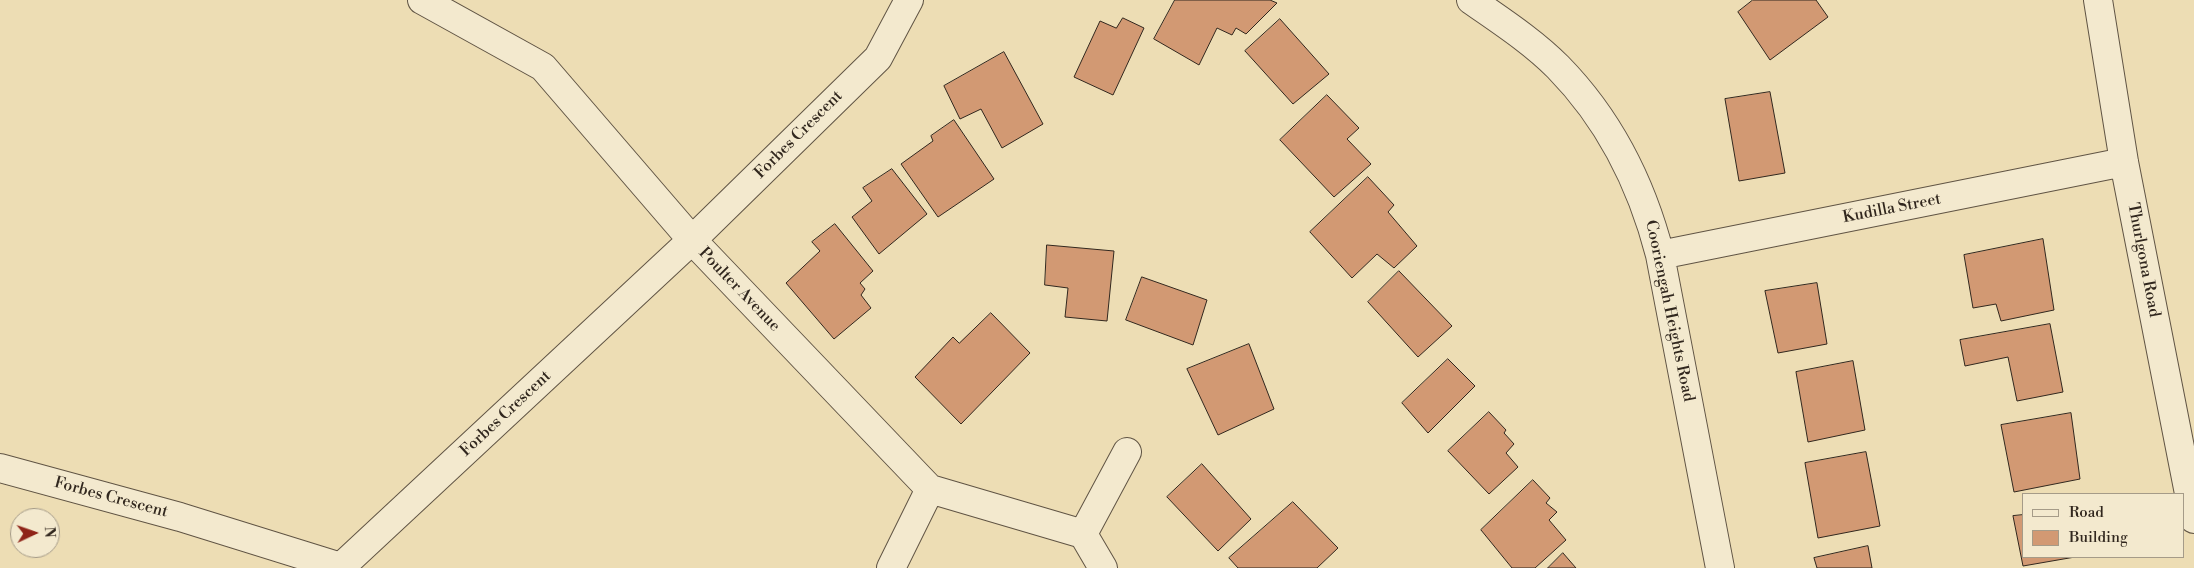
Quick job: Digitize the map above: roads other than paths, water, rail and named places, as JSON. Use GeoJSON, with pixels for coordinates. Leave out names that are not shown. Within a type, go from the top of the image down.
{"type":"FeatureCollection","features":[{"type":"Feature","properties":{"kind":"street","name":"Poulter Avenue"},"geometry":{"type":"LineString","coordinates":[[422,0],[543,67],[692,240],[930,489],[1083,534]]}},
{"type":"Feature","properties":{"kind":"street","name":"Forbes Crescent"},"geometry":{"type":"LineString","coordinates":[[0,468],[180,517],[341,567],[692,240],[878,58],[909,0]]}},
{"type":"Feature","properties":{"kind":"street","name":"Cooriengah Heights Road"},"geometry":{"type":"LineString","coordinates":[[1471,0],[1525,38],[1558,67],[1603,122],[1634,176],[1651,220],[1660,255],[1720,568]]}},
{"type":"Feature","properties":{"kind":"street","name":"Thurlgona Road"},"geometry":{"type":"LineString","coordinates":[[2098,0],[2124,162],[2194,518]]}},
{"type":"Feature","properties":{"kind":"street","name":"Kudilla Street"},"geometry":{"type":"LineString","coordinates":[[1660,255],[2124,162]]}},
{"type":"Feature","properties":{"kind":"street"},"geometry":{"type":"LineString","coordinates":[[1103,568],[1083,534],[1127,452]]}},
{"type":"Feature","properties":{"kind":"street"},"geometry":{"type":"LineString","coordinates":[[891,568],[930,489]]}}]}
